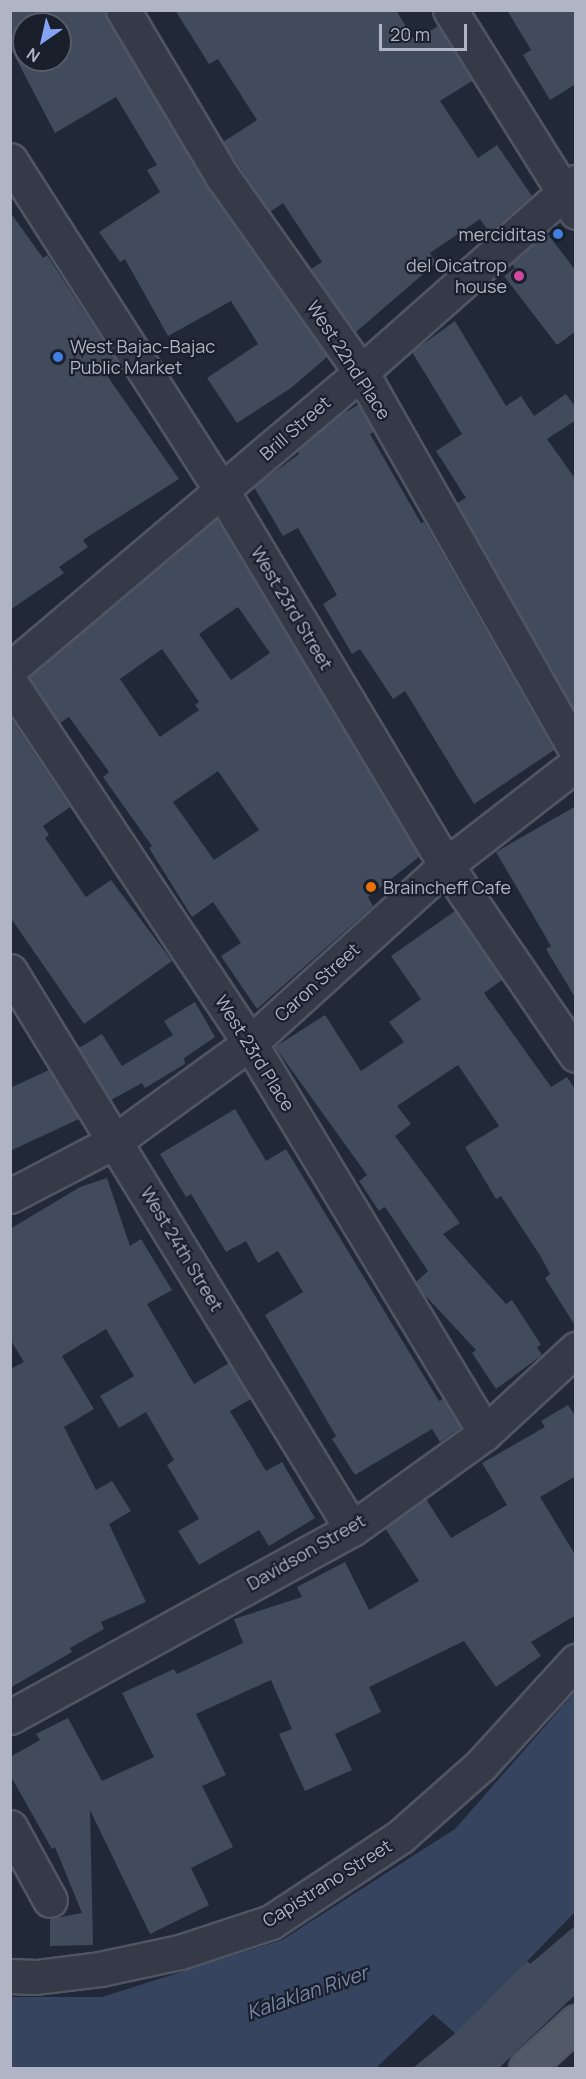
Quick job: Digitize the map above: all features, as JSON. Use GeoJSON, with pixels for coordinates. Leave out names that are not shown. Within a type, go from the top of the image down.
{"type":"FeatureCollection","features":[{"type":"Feature","properties":{"kind":"main road"},"geometry":{"type":"LineString","coordinates":[[526,2068],[576,2022]]}},
{"type":"Feature","properties":{"kind":"street","name":"West 22nd Place"},"geometry":{"type":"LineString","coordinates":[[123,10],[222,177],[361,372],[576,751]]}},
{"type":"Feature","properties":{"kind":"street"},"geometry":{"type":"LineString","coordinates":[[450,10],[571,194]]}},
{"type":"Feature","properties":{"kind":"street","name":"West 23rd Street"},"geometry":{"type":"LineString","coordinates":[[10,160],[222,491],[446,865],[576,1055]]}},
{"type":"Feature","properties":{"kind":"street","name":"Brill Street"},"geometry":{"type":"LineString","coordinates":[[10,669],[571,194]]}},
{"type":"Feature","properties":{"kind":"street","name":"West 23rd Place"},"geometry":{"type":"LineString","coordinates":[[10,682],[250,1043],[485,1432]]}},
{"type":"Feature","properties":{"kind":"street","name":"Caron Street"},"geometry":{"type":"LineString","coordinates":[[10,1196],[115,1141],[250,1043],[446,865],[576,764]]}},
{"type":"Feature","properties":{"kind":"street","name":"West 24th Street"},"geometry":{"type":"LineString","coordinates":[[10,971],[352,1528]]}},
{"type":"Feature","properties":{"kind":"street","name":"Davidson Street"},"geometry":{"type":"LineString","coordinates":[[10,1717],[352,1528],[485,1432],[576,1349]]}},
{"type":"Feature","properties":{"kind":"street","name":"Capistrano Street"},"geometry":{"type":"LineString","coordinates":[[10,1976],[36,1977],[100,1969],[180,1952],[271,1922],[401,1836],[481,1765],[576,1661]]}},
{"type":"Feature","properties":{"kind":"street"},"geometry":{"type":"LineString","coordinates":[[10,1827],[50,1900]]}},
{"type":"Feature","properties":{"kind":"water","name":"Kalaklan River"},"geometry":{"type":"Polygon","coordinates":[[[575,1692],[575,1912],[456,2034],[433,2014],[376,2068],[11,2068],[11,1997],[102,1997],[282,1940],[455,1829],[575,1692]]]}},
{"type":"Feature","properties":{"kind":"building"},"geometry":{"type":"Polygon","coordinates":[[[10,10],[104,10],[206,186],[327,357],[291,388],[237,423],[207,378],[258,344],[231,301],[168,336],[125,259],[120,262],[99,232],[160,192],[147,170],[157,165],[116,97],[55,133],[23,72],[72,72],[72,12],[12,12],[12,51],[10,47],[10,10]]]}},
{"type":"Feature","properties":{"kind":"building"},"geometry":{"type":"Polygon","coordinates":[[[175,10],[396,10],[415,41],[438,26],[472,81],[440,101],[478,158],[497,145],[532,196],[490,233],[480,219],[430,253],[436,263],[356,332],[311,269],[322,262],[283,203],[270,212],[223,142],[257,120],[218,59],[209,64],[175,10]]]}},
{"type":"Feature","properties":{"kind":"building"},"geometry":{"type":"Polygon","coordinates":[[[507,10],[576,10],[576,84],[550,100],[523,55],[531,50],[507,10]]]}},
{"type":"Feature","properties":{"kind":"building","name":"West Bajac-Bajac Public Market"},"geometry":{"type":"Polygon","coordinates":[[[10,212],[43,258],[47,255],[121,368],[108,377],[179,479],[83,540],[88,547],[59,567],[64,573],[10,610],[10,212]]]}},
{"type":"Feature","properties":{"kind":"building"},"geometry":{"type":"Polygon","coordinates":[[[547,233],[576,271],[576,331],[557,345],[504,276],[515,268],[512,264],[547,233]]]}},
{"type":"Feature","properties":{"kind":"building"},"geometry":{"type":"Polygon","coordinates":[[[455,321],[506,406],[521,396],[534,416],[566,394],[576,408],[576,420],[547,439],[576,480],[576,712],[457,503],[466,498],[436,451],[462,434],[412,352],[455,321]]]}},
{"type":"Feature","properties":{"kind":"building"},"geometry":{"type":"Polygon","coordinates":[[[358,405],[374,432],[370,434],[421,523],[424,522],[554,750],[474,804],[405,691],[393,699],[360,649],[352,654],[323,604],[337,595],[298,528],[283,536],[254,487],[299,454],[297,451],[335,418],[358,405]]]}},
{"type":"Feature","properties":{"kind":"building"},"geometry":{"type":"Polygon","coordinates":[[[217,519],[419,857],[368,897],[373,906],[257,1009],[221,956],[241,943],[213,902],[192,917],[149,848],[152,846],[103,777],[109,772],[69,717],[60,723],[29,677],[217,519]],[[238,607],[199,634],[231,680],[270,653],[238,607]],[[162,649],[120,679],[160,737],[199,710],[195,705],[199,702],[162,649]],[[218,771],[173,802],[214,860],[259,830],[218,771]]]}},
{"type":"Feature","properties":{"kind":"building"},"geometry":{"type":"Polygon","coordinates":[[[10,717],[70,807],[43,826],[49,835],[45,838],[86,897],[111,880],[172,961],[84,1024],[10,917],[10,717]]]}},
{"type":"Feature","properties":{"kind":"building"},"geometry":{"type":"Polygon","coordinates":[[[576,806],[576,999],[546,949],[551,946],[496,852],[576,806]]]}},
{"type":"Feature","properties":{"kind":"building"},"geometry":{"type":"Polygon","coordinates":[[[455,911],[502,980],[484,993],[551,1087],[567,1077],[576,1091],[576,1327],[545,1278],[550,1274],[541,1257],[501,1196],[496,1199],[465,1147],[499,1126],[458,1065],[397,1106],[411,1124],[395,1136],[460,1223],[443,1234],[506,1304],[512,1300],[541,1345],[537,1347],[542,1355],[496,1389],[472,1353],[476,1350],[421,1291],[416,1282],[428,1271],[385,1207],[379,1211],[359,1181],[367,1175],[275,1047],[325,1015],[361,1071],[404,1042],[389,1022],[421,999],[391,956],[455,911]]]}},
{"type":"Feature","properties":{"kind":"building"},"geometry":{"type":"Polygon","coordinates":[[[195,1002],[215,1037],[184,1058],[185,1064],[145,1088],[142,1083],[111,1100],[79,1048],[102,1034],[122,1066],[173,1035],[164,1021],[195,1002]]]}},
{"type":"Feature","properties":{"kind":"building"},"geometry":{"type":"Polygon","coordinates":[[[49,1070],[79,1119],[10,1151],[10,1088],[49,1070]]]}},
{"type":"Feature","properties":{"kind":"building"},"geometry":{"type":"Polygon","coordinates":[[[235,1109],[266,1161],[286,1149],[439,1401],[443,1399],[460,1428],[440,1442],[432,1429],[355,1475],[332,1439],[336,1436],[265,1315],[303,1292],[278,1251],[258,1263],[246,1241],[226,1252],[191,1194],[186,1197],[160,1154],[235,1109]]]}},
{"type":"Feature","properties":{"kind":"building"},"geometry":{"type":"Polygon","coordinates":[[[107,1178],[130,1246],[141,1239],[172,1290],[147,1304],[194,1384],[229,1363],[251,1399],[230,1411],[266,1471],[282,1462],[315,1518],[269,1546],[259,1530],[199,1565],[178,1531],[199,1519],[167,1465],[174,1460],[146,1412],[119,1428],[100,1396],[134,1376],[106,1329],[62,1356],[94,1409],[64,1427],[96,1490],[112,1481],[131,1511],[109,1524],[146,1602],[101,1622],[104,1629],[70,1648],[72,1652],[10,1688],[10,1369],[24,1362],[10,1339],[10,1229],[80,1187],[107,1178]]]}},
{"type":"Feature","properties":{"kind":"building"},"geometry":{"type":"Polygon","coordinates":[[[568,1405],[576,1417],[576,1476],[540,1497],[576,1556],[576,1615],[531,1642],[541,1656],[496,1687],[464,1641],[369,1687],[381,1712],[335,1734],[352,1770],[305,1791],[279,1734],[292,1729],[271,1680],[196,1714],[226,1775],[202,1786],[233,1847],[191,1868],[209,1905],[150,1934],[90,1810],[93,1945],[50,1946],[50,1919],[82,1913],[55,1847],[52,1849],[10,1775],[10,1757],[40,1740],[36,1734],[68,1718],[102,1781],[154,1757],[122,1693],[174,1669],[177,1674],[243,1643],[234,1619],[302,1597],[297,1587],[345,1562],[369,1610],[419,1581],[385,1528],[426,1499],[451,1538],[507,1505],[482,1463],[545,1427],[541,1421],[568,1405]]]}},
{"type":"Feature","properties":{"kind":"building"},"geometry":{"type":"Polygon","coordinates":[[[576,1925],[576,1994],[499,2068],[413,2068],[458,2031],[527,1961],[530,1964],[576,1925]]]}},
{"type":"Feature","properties":{"kind":"place","name":"merciditas"},"geometry":{"type":"Point","coordinates":[558,234]}},
{"type":"Feature","properties":{"kind":"place","name":"del Oicatrop house"},"geometry":{"type":"Point","coordinates":[519,276]}},
{"type":"Feature","properties":{"kind":"place","name":"West Bajac-Bajac Public Market"},"geometry":{"type":"Point","coordinates":[58,357]}},
{"type":"Feature","properties":{"kind":"place","name":"Braincheff Cafe"},"geometry":{"type":"Point","coordinates":[371,887]}}]}
